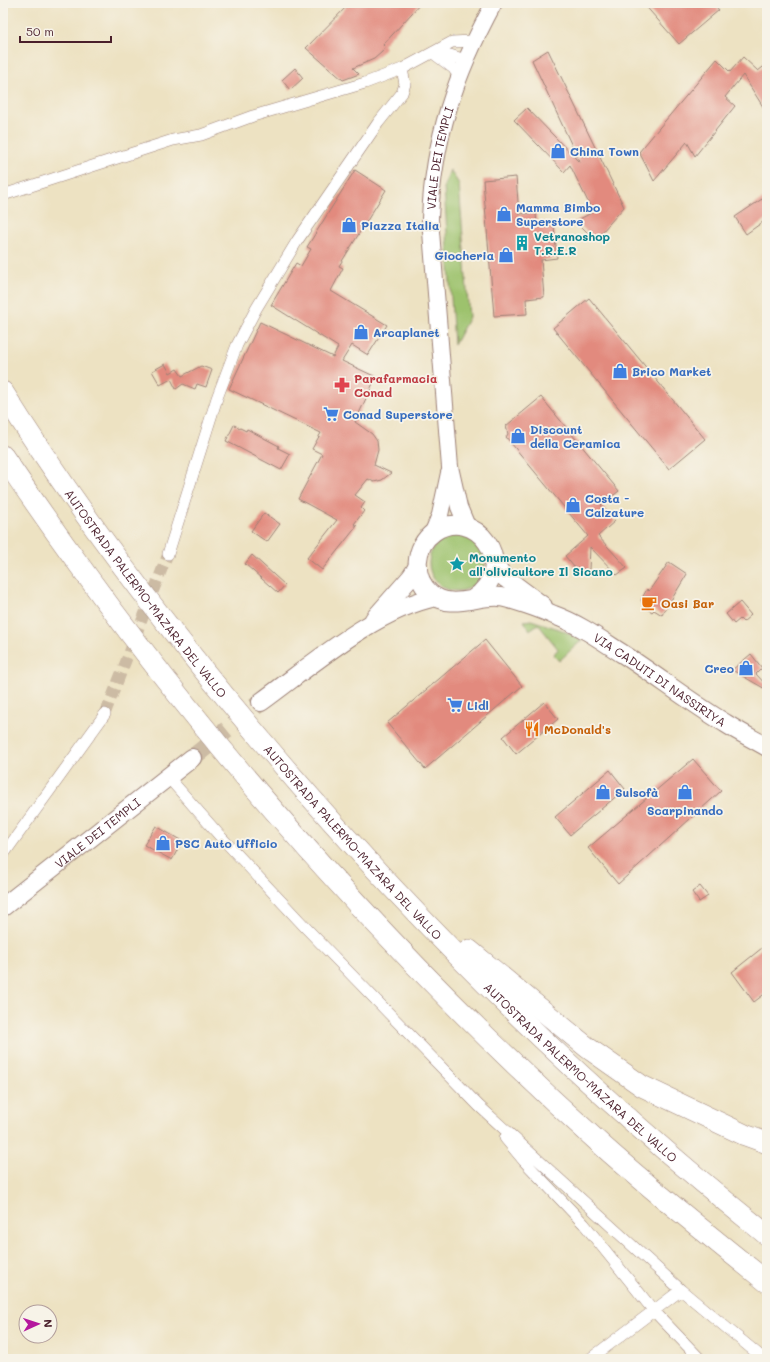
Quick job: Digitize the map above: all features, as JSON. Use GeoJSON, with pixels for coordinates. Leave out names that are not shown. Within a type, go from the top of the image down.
{"type":"FeatureCollection","features":[{"type":"Feature","properties":{"kind":"highway","name":"AUTOSTRADA PALERMO-MAZARA DEL VALLO"},"geometry":{"type":"LineString","coordinates":[[3,392],[114,554],[205,674],[310,798],[429,928],[563,1060],[661,1148],[767,1236]]}},
{"type":"Feature","properties":{"kind":"highway"},"geometry":{"type":"LineString","coordinates":[[3,456],[48,523],[98,592],[194,716],[261,796],[340,884],[468,1019],[593,1136],[673,1207],[767,1282]]}},
{"type":"Feature","properties":{"kind":"highway"},"geometry":{"type":"LineString","coordinates":[[310,798],[334,816],[435,922],[588,1048],[642,1086],[745,1135],[767,1143]]}},
{"type":"Feature","properties":{"kind":"main road","name":"VIALE DEI TEMPLI"},"geometry":{"type":"LineString","coordinates":[[450,467],[430,219],[433,183],[452,94],[465,60],[494,3]]}},
{"type":"Feature","properties":{"kind":"main road"},"geometry":{"type":"LineString","coordinates":[[450,467],[459,507],[466,526]]}},
{"type":"Feature","properties":{"kind":"main road"},"geometry":{"type":"LineString","coordinates":[[369,624],[411,577],[418,566],[421,547],[433,532],[440,515],[450,467]]}},
{"type":"Feature","properties":{"kind":"main road"},"geometry":{"type":"LineString","coordinates":[[433,532],[444,527],[455,525],[466,526],[478,532],[487,541],[493,552],[493,575],[482,593],[473,599]]}},
{"type":"Feature","properties":{"kind":"main road"},"geometry":{"type":"LineString","coordinates":[[494,565],[504,576],[553,614]]}},
{"type":"Feature","properties":{"kind":"main road"},"geometry":{"type":"LineString","coordinates":[[418,566],[423,584],[436,597],[448,602],[501,598],[553,614]]}},
{"type":"Feature","properties":{"kind":"main road"},"geometry":{"type":"LineString","coordinates":[[261,702],[369,624],[412,604],[436,597]]}},
{"type":"Feature","properties":{"kind":"main road","name":"VIA CADUTI DI NASSIRIYA"},"geometry":{"type":"LineString","coordinates":[[553,614],[588,632],[641,665],[724,723],[767,747]]}},
{"type":"Feature","properties":{"kind":"main road","name":"VIALE DEI TEMPLI"},"geometry":{"type":"LineString","coordinates":[[3,907],[169,778],[192,758]]}},
{"type":"Feature","properties":{"kind":"street"},"geometry":{"type":"LineString","coordinates":[[3,195],[173,140],[201,135],[231,123],[365,83],[402,69],[452,42],[474,41]]}},
{"type":"Feature","properties":{"kind":"street"},"geometry":{"type":"LineString","coordinates":[[433,53],[450,55],[465,60]]}},
{"type":"Feature","properties":{"kind":"street"},"geometry":{"type":"LineString","coordinates":[[433,53],[453,68],[459,76]]}},
{"type":"Feature","properties":{"kind":"street"},"geometry":{"type":"LineString","coordinates":[[168,554],[217,398],[237,345],[256,309],[297,241],[378,123],[402,93],[405,84],[402,69]]}},
{"type":"Feature","properties":{"kind":"street"},"geometry":{"type":"LineString","coordinates":[[3,855],[105,714]]}},
{"type":"Feature","properties":{"kind":"street"},"geometry":{"type":"LineString","coordinates":[[169,778],[220,836],[307,929],[479,1106],[681,1290],[764,1359]]}},
{"type":"Feature","properties":{"kind":"street"},"geometry":{"type":"LineString","coordinates":[[479,1106],[524,1161],[593,1234],[653,1310],[700,1359]]}},
{"type":"Feature","properties":{"kind":"street"},"geometry":{"type":"LineString","coordinates":[[590,1359],[681,1290]]}},
{"type":"Feature","properties":{"kind":"green space"},"geometry":{"type":"Polygon","coordinates":[[[450,170],[459,184],[469,317],[454,345],[444,186],[450,170]]]}},
{"type":"Feature","properties":{"kind":"green space"},"geometry":{"type":"Polygon","coordinates":[[[451,535],[463,535],[473,539],[481,547],[485,557],[485,569],[481,579],[473,587],[463,591],[451,591],[441,587],[433,579],[429,569],[429,557],[433,547],[441,539],[451,535]]]}},
{"type":"Feature","properties":{"kind":"green space"},"geometry":{"type":"Polygon","coordinates":[[[531,620],[562,630],[582,640],[559,661],[553,655],[558,649],[538,624],[530,630],[524,621],[531,620]]]}},
{"type":"Feature","properties":{"kind":"building"},"geometry":{"type":"Polygon","coordinates":[[[350,3],[421,3],[383,45],[385,47],[382,52],[374,59],[353,68],[359,74],[343,80],[306,48],[350,3]]]}},
{"type":"Feature","properties":{"kind":"building"},"geometry":{"type":"Polygon","coordinates":[[[643,3],[713,3],[719,10],[679,44],[643,3]]]}},
{"type":"Feature","properties":{"kind":"building"},"geometry":{"type":"Polygon","coordinates":[[[548,50],[624,207],[595,240],[576,221],[593,212],[570,165],[564,172],[514,120],[527,108],[580,163],[532,60],[548,50]]]}},
{"type":"Feature","properties":{"kind":"building"},"geometry":{"type":"Polygon","coordinates":[[[743,57],[758,71],[767,64],[767,113],[743,75],[725,97],[735,106],[695,156],[687,142],[654,181],[639,152],[717,59],[730,72],[743,57]]]}},
{"type":"Feature","properties":{"kind":"building"},"geometry":{"type":"Polygon","coordinates":[[[295,68],[303,78],[290,90],[282,80],[295,68]]]}},
{"type":"Feature","properties":{"kind":"building"},"geometry":{"type":"Polygon","coordinates":[[[355,170],[386,190],[339,266],[343,268],[331,291],[387,325],[368,355],[352,345],[342,361],[376,377],[355,422],[372,434],[377,441],[378,450],[374,465],[391,473],[382,480],[374,482],[368,479],[355,495],[365,502],[361,508],[364,511],[354,524],[357,526],[322,570],[307,558],[337,520],[298,499],[322,454],[312,449],[321,433],[229,389],[260,322],[333,357],[338,347],[271,305],[296,263],[301,266],[311,249],[307,247],[355,170]]]}},
{"type":"Feature","properties":{"kind":"building","name":"Vetranoshop T.R.E.R"},"geometry":{"type":"Polygon","coordinates":[[[516,177],[519,214],[536,213],[537,227],[554,226],[557,258],[541,260],[544,297],[526,299],[527,314],[494,316],[483,180],[516,177]]]}},
{"type":"Feature","properties":{"kind":"building"},"geometry":{"type":"Polygon","coordinates":[[[762,199],[767,206],[767,219],[746,234],[735,217],[762,199]]]}},
{"type":"Feature","properties":{"kind":"building"},"geometry":{"type":"Polygon","coordinates":[[[589,298],[705,439],[669,469],[553,328],[589,298]]]}},
{"type":"Feature","properties":{"kind":"building"},"geometry":{"type":"Polygon","coordinates":[[[165,364],[170,373],[177,369],[182,376],[201,366],[212,370],[206,387],[197,384],[195,389],[183,384],[176,389],[171,379],[160,385],[152,371],[165,364]]]}},
{"type":"Feature","properties":{"kind":"building"},"geometry":{"type":"Polygon","coordinates":[[[541,397],[619,491],[601,505],[615,521],[598,536],[627,568],[617,575],[590,547],[589,570],[574,567],[565,556],[588,536],[506,437],[508,434],[506,426],[541,397]]]}},
{"type":"Feature","properties":{"kind":"building"},"geometry":{"type":"Polygon","coordinates":[[[234,425],[246,431],[247,429],[279,446],[278,448],[290,454],[281,470],[226,441],[234,425]]]}},
{"type":"Feature","properties":{"kind":"building"},"geometry":{"type":"Polygon","coordinates":[[[264,513],[280,524],[267,542],[251,531],[264,513]]]}},
{"type":"Feature","properties":{"kind":"building"},"geometry":{"type":"Polygon","coordinates":[[[252,555],[285,585],[278,593],[245,564],[252,555]]]}},
{"type":"Feature","properties":{"kind":"building"},"geometry":{"type":"Polygon","coordinates":[[[669,562],[687,574],[662,615],[654,610],[652,612],[644,607],[641,600],[647,589],[649,591],[669,562]]]}},
{"type":"Feature","properties":{"kind":"building"},"geometry":{"type":"Polygon","coordinates":[[[740,602],[751,615],[743,622],[740,619],[734,624],[726,614],[740,602]]]}},
{"type":"Feature","properties":{"kind":"building","name":"Lidl"},"geometry":{"type":"Polygon","coordinates":[[[485,640],[522,686],[425,769],[387,723],[485,640]]]}},
{"type":"Feature","properties":{"kind":"building"},"geometry":{"type":"Polygon","coordinates":[[[751,654],[762,668],[756,674],[767,686],[767,690],[732,670],[751,654]]]}},
{"type":"Feature","properties":{"kind":"building"},"geometry":{"type":"Polygon","coordinates":[[[544,702],[558,719],[516,754],[503,737],[544,702]]]}},
{"type":"Feature","properties":{"kind":"building"},"geometry":{"type":"Polygon","coordinates":[[[693,759],[721,791],[618,884],[588,848],[693,759]]]}},
{"type":"Feature","properties":{"kind":"building"},"geometry":{"type":"Polygon","coordinates":[[[610,770],[625,789],[570,835],[555,817],[610,770]]]}},
{"type":"Feature","properties":{"kind":"building","name":"PSC Auto Ufficio"},"geometry":{"type":"Polygon","coordinates":[[[156,826],[182,841],[172,860],[144,845],[156,826]]]}},
{"type":"Feature","properties":{"kind":"building"},"geometry":{"type":"Polygon","coordinates":[[[700,886],[708,896],[699,902],[692,892],[700,886]]]}},
{"type":"Feature","properties":{"kind":"building"},"geometry":{"type":"Polygon","coordinates":[[[767,944],[767,992],[754,1002],[732,972],[767,944]]]}},
{"type":"Feature","properties":{"kind":"tunnel"},"geometry":{"type":"LineString","coordinates":[[105,714],[168,554]]}},
{"type":"Feature","properties":{"kind":"tunnel"},"geometry":{"type":"LineString","coordinates":[[192,758],[261,702]]}},
{"type":"Feature","properties":{"kind":"place","name":"China Town"},"geometry":{"type":"Point","coordinates":[558,151]}},
{"type":"Feature","properties":{"kind":"place","name":"Mamma Bimbo Superstore"},"geometry":{"type":"Point","coordinates":[504,214]}},
{"type":"Feature","properties":{"kind":"place","name":"Piazza Italia"},"geometry":{"type":"Point","coordinates":[349,225]}},
{"type":"Feature","properties":{"kind":"place","name":"Vetranoshop T.R.E.R"},"geometry":{"type":"Point","coordinates":[522,243]}},
{"type":"Feature","properties":{"kind":"place","name":"Giocheria"},"geometry":{"type":"Point","coordinates":[506,255]}},
{"type":"Feature","properties":{"kind":"place","name":"Arcaplanet"},"geometry":{"type":"Point","coordinates":[361,332]}},
{"type":"Feature","properties":{"kind":"place","name":"Brico Market"},"geometry":{"type":"Point","coordinates":[620,371]}},
{"type":"Feature","properties":{"kind":"place","name":"Parafarmacia Conad"},"geometry":{"type":"Point","coordinates":[342,385]}},
{"type":"Feature","properties":{"kind":"place","name":"Conad Superstore"},"geometry":{"type":"Point","coordinates":[331,414]}},
{"type":"Feature","properties":{"kind":"place","name":"Discount della Ceramica"},"geometry":{"type":"Point","coordinates":[518,436]}},
{"type":"Feature","properties":{"kind":"place","name":"Costa - Calzature"},"geometry":{"type":"Point","coordinates":[573,505]}},
{"type":"Feature","properties":{"kind":"place","name":"Monumento all'olivicultore Il Sicano"},"geometry":{"type":"Point","coordinates":[457,564]}},
{"type":"Feature","properties":{"kind":"place","name":"Oasi Bar"},"geometry":{"type":"Point","coordinates":[649,603]}},
{"type":"Feature","properties":{"kind":"place","name":"Creo"},"geometry":{"type":"Point","coordinates":[746,668]}},
{"type":"Feature","properties":{"kind":"place","name":"Lidl"},"geometry":{"type":"Point","coordinates":[455,705]}},
{"type":"Feature","properties":{"kind":"place","name":"McDonald's"},"geometry":{"type":"Point","coordinates":[532,729]}},
{"type":"Feature","properties":{"kind":"place","name":"Sulsofà"},"geometry":{"type":"Point","coordinates":[603,792]}},
{"type":"Feature","properties":{"kind":"place","name":"Scarpinando"},"geometry":{"type":"Point","coordinates":[685,792]}},
{"type":"Feature","properties":{"kind":"place","name":"PSC Auto Ufficio"},"geometry":{"type":"Point","coordinates":[163,843]}}]}
